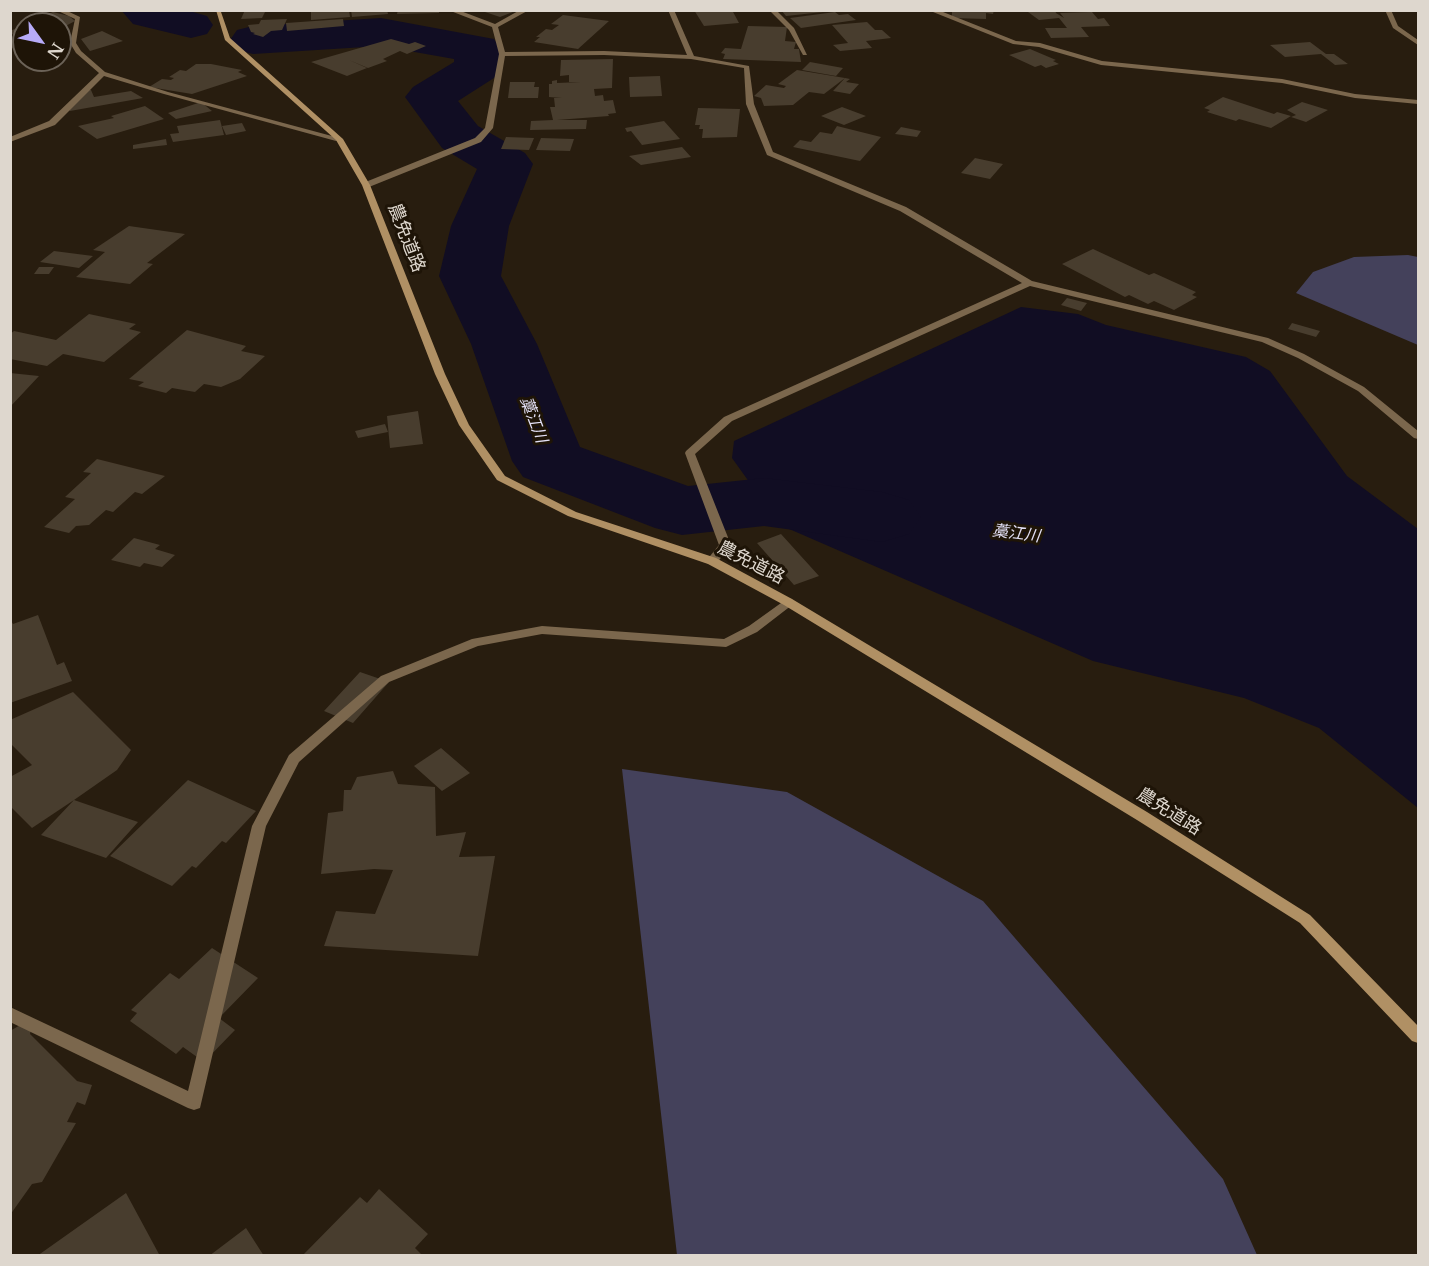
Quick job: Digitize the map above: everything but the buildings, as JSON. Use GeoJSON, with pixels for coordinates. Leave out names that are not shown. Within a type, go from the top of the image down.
{"type":"FeatureCollection","features":[{"type":"Feature","properties":{"kind":"street"},"geometry":{"type":"LineString","coordinates":[[59,10],[78,18],[73,43],[78,52],[104,73],[166,93],[339,139]]}},
{"type":"Feature","properties":{"kind":"street","name":"農免道路"},"geometry":{"type":"LineString","coordinates":[[219,10],[227,39],[339,139],[366,185],[440,374],[464,425],[501,478],[572,514],[712,561],[788,602],[1142,816],[1305,919],[1419,1036]]}},
{"type":"Feature","properties":{"kind":"street"},"geometry":{"type":"LineString","coordinates":[[450,10],[495,26],[526,10]]}},
{"type":"Feature","properties":{"kind":"street"},"geometry":{"type":"LineString","coordinates":[[671,10],[691,57]]}},
{"type":"Feature","properties":{"kind":"street"},"geometry":{"type":"LineString","coordinates":[[772,10],[792,28],[804,54]]}},
{"type":"Feature","properties":{"kind":"street"},"geometry":{"type":"LineString","coordinates":[[931,10],[1015,43],[1040,45],[1101,63],[1282,81],[1355,96],[1419,102]]}},
{"type":"Feature","properties":{"kind":"street"},"geometry":{"type":"LineString","coordinates":[[1388,10],[1395,27],[1419,43]]}},
{"type":"Feature","properties":{"kind":"street"},"geometry":{"type":"LineString","coordinates":[[366,185],[478,140],[489,128],[502,54],[495,26]]}},
{"type":"Feature","properties":{"kind":"street"},"geometry":{"type":"LineString","coordinates":[[502,54],[604,53],[691,57],[747,67],[750,104],[770,153],[903,209],[1029,283],[1265,340],[1361,389],[1419,436]]}},
{"type":"Feature","properties":{"kind":"street"},"geometry":{"type":"LineString","coordinates":[[10,140],[52,123],[104,73]]}},
{"type":"Feature","properties":{"kind":"street"},"geometry":{"type":"LineString","coordinates":[[712,561],[725,545],[690,453],[728,419],[1029,283]]}},
{"type":"Feature","properties":{"kind":"street"},"geometry":{"type":"LineString","coordinates":[[10,1014],[194,1102],[259,826],[294,759],[385,680],[476,642],[542,630],[726,643],[753,629],[788,602]]}},
{"type":"Feature","properties":{"kind":"shaded area"},"geometry":{"type":"Polygon","coordinates":[[[1408,255],[1418,257],[1418,345],[1296,293],[1313,272],[1354,257],[1408,255]]]}},
{"type":"Feature","properties":{"kind":"shaded area"},"geometry":{"type":"Polygon","coordinates":[[[622,769],[787,792],[983,901],[1223,1179],[1257,1255],[677,1255],[622,769]]]}},
{"type":"Feature","properties":{"kind":"water"},"geometry":{"type":"Polygon","coordinates":[[[1021,307],[1078,314],[1106,325],[1246,357],[1270,371],[1347,476],[1418,529],[1418,808],[1319,728],[1244,698],[1093,661],[780,525],[732,458],[734,441],[1021,307]]]}},
{"type":"Feature","properties":{"kind":"waterway","name":"藁江川"},"geometry":{"type":"LineString","coordinates":[[142,10],[149,15],[191,25]]}},
{"type":"Feature","properties":{"kind":"waterway","name":"藁江川"},"geometry":{"type":"LineString","coordinates":[[253,40],[381,32],[478,49],[477,68],[430,97],[460,137],[506,164],[480,226],[470,276],[504,344],[549,461],[682,511],[764,502],[882,517]]}}]}
